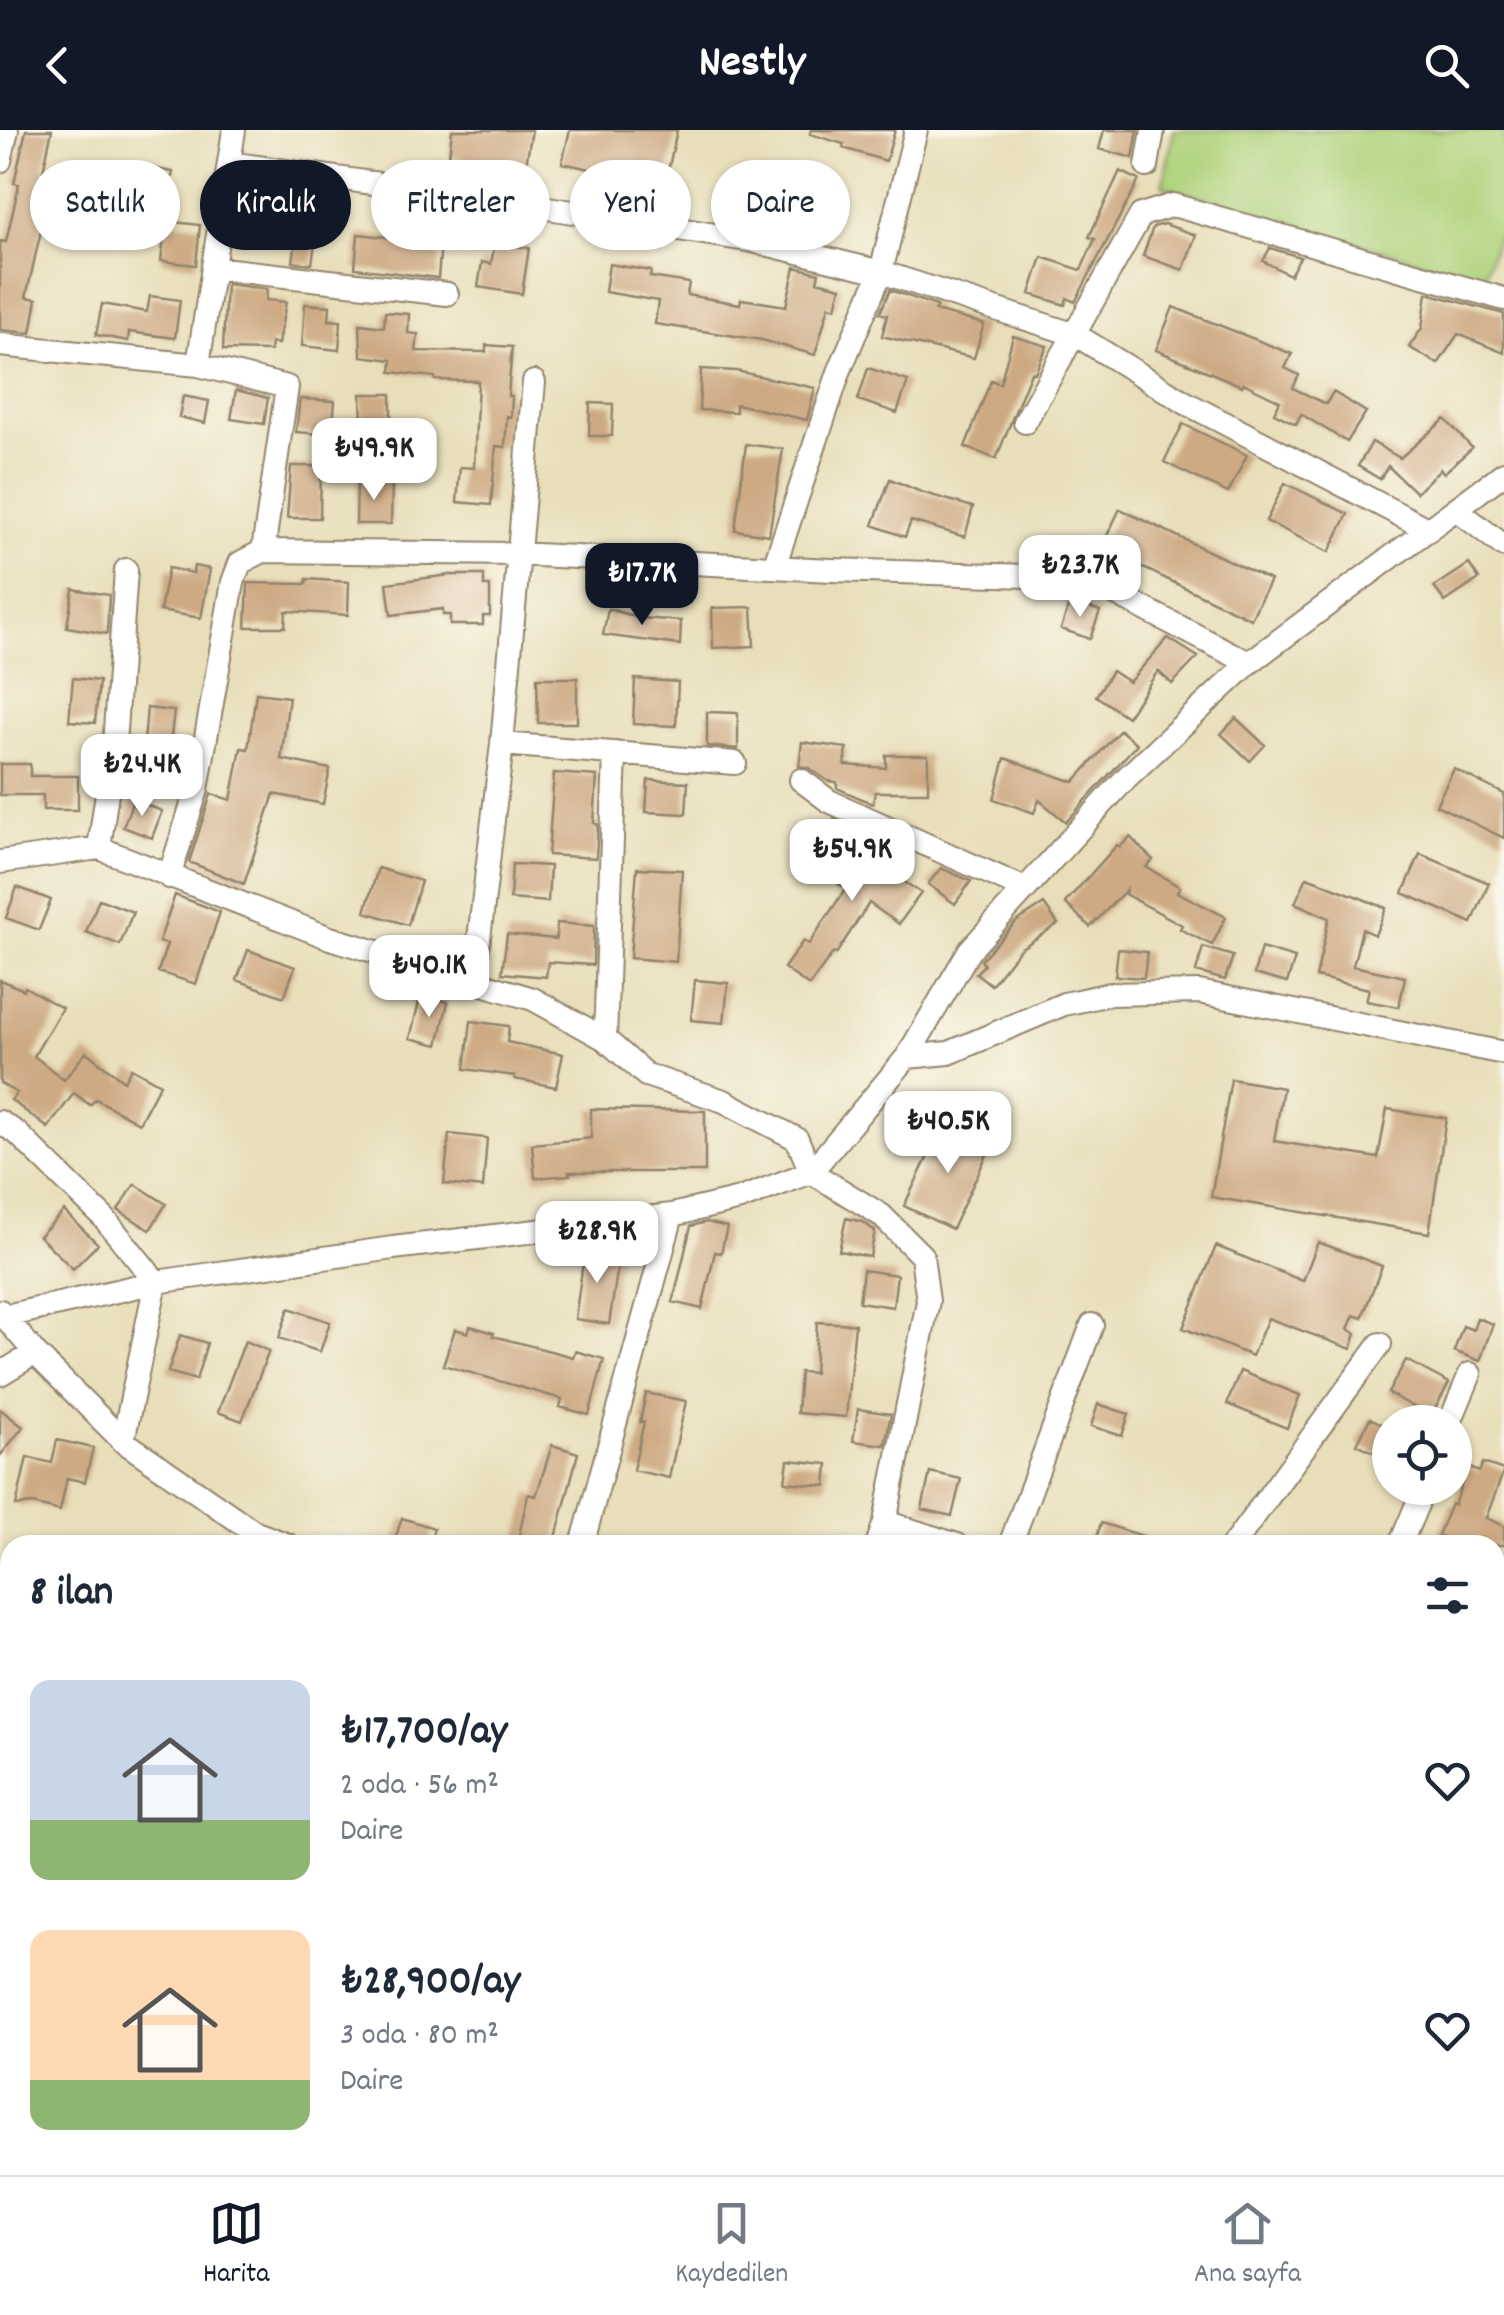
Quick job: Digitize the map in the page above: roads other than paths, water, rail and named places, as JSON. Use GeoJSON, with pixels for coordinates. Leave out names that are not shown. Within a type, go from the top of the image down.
{"type":"FeatureCollection","features":[{"type":"Feature","properties":{"kind":"street"},"geometry":{"type":"LineString","coordinates":[[0,161],[7,130]]}},
{"type":"Feature","properties":{"kind":"street"},"geometry":{"type":"LineString","coordinates":[[229,160],[234,130]]}},
{"type":"Feature","properties":{"kind":"street"},"geometry":{"type":"LineString","coordinates":[[774,567],[839,372],[881,272],[916,130]]}},
{"type":"Feature","properties":{"kind":"street"},"geometry":{"type":"LineString","coordinates":[[1147,166],[1153,130]]}},
{"type":"Feature","properties":{"kind":"street"},"geometry":{"type":"LineString","coordinates":[[351,179],[753,241],[881,272],[1076,336],[1186,403],[1428,530]]}},
{"type":"Feature","properties":{"kind":"street"},"geometry":{"type":"LineString","coordinates":[[1025,422],[1141,214],[1173,205],[1504,299]]}},
{"type":"Feature","properties":{"kind":"street"},"geometry":{"type":"LineString","coordinates":[[198,365],[216,250]]}},
{"type":"Feature","properties":{"kind":"street"},"geometry":{"type":"LineString","coordinates":[[213,268],[447,294]]}},
{"type":"Feature","properties":{"kind":"street"},"geometry":{"type":"LineString","coordinates":[[0,345],[198,365],[287,387],[263,551]]}},
{"type":"Feature","properties":{"kind":"street"},"geometry":{"type":"LineString","coordinates":[[474,981],[502,744],[534,382]]}},
{"type":"Feature","properties":{"kind":"street"},"geometry":{"type":"LineString","coordinates":[[250,1535],[123,1440],[35,1352],[3,1313],[156,1282],[672,1215],[740,1199],[810,1172],[907,1057],[969,951],[1126,778],[1249,663],[1504,473]]}},
{"type":"Feature","properties":{"kind":"street"},"geometry":{"type":"LineString","coordinates":[[1456,510],[1504,546]]}},
{"type":"Feature","properties":{"kind":"street"},"geometry":{"type":"LineString","coordinates":[[169,877],[197,789],[233,582],[240,562],[263,551],[516,554],[1065,577],[1110,591],[1249,663]]}},
{"type":"Feature","properties":{"kind":"street"},"geometry":{"type":"LineString","coordinates":[[99,848],[114,745],[126,570]]}},
{"type":"Feature","properties":{"kind":"street"},"geometry":{"type":"LineString","coordinates":[[502,744],[734,763]]}},
{"type":"Feature","properties":{"kind":"street"},"geometry":{"type":"LineString","coordinates":[[605,1040],[616,753]]}},
{"type":"Feature","properties":{"kind":"street"},"geometry":{"type":"LineString","coordinates":[[801,780],[829,801],[1025,889]]}},
{"type":"Feature","properties":{"kind":"street"},"geometry":{"type":"LineString","coordinates":[[0,862],[99,848],[330,938],[533,999],[605,1040],[646,1075],[724,1101],[796,1138],[810,1172],[881,1215],[922,1256],[928,1301],[880,1535]]}},
{"type":"Feature","properties":{"kind":"street"},"geometry":{"type":"LineString","coordinates":[[907,1057],[950,1052],[1064,1004],[1110,994],[1199,992],[1504,1053]]}},
{"type":"Feature","properties":{"kind":"street"},"geometry":{"type":"LineString","coordinates":[[0,1122],[17,1133],[104,1218],[156,1282]]}},
{"type":"Feature","properties":{"kind":"street"},"geometry":{"type":"LineString","coordinates":[[585,1535],[672,1215]]}},
{"type":"Feature","properties":{"kind":"street"},"geometry":{"type":"LineString","coordinates":[[123,1440],[156,1282]]}},
{"type":"Feature","properties":{"kind":"street"},"geometry":{"type":"LineString","coordinates":[[1014,1535],[1092,1325]]}},
{"type":"Feature","properties":{"kind":"street"},"geometry":{"type":"LineString","coordinates":[[1240,1535],[1380,1344]]}},
{"type":"Feature","properties":{"kind":"street"},"geometry":{"type":"LineString","coordinates":[[0,1374],[35,1352]]}},
{"type":"Feature","properties":{"kind":"street"},"geometry":{"type":"LineString","coordinates":[[1457,1405],[1470,1374]]}},
{"type":"Feature","properties":{"kind":"street"},"geometry":{"type":"LineString","coordinates":[[1404,1535],[1417,1505]]}},
{"type":"Feature","properties":{"kind":"street"},"geometry":{"type":"LineString","coordinates":[[885,1522],[926,1535]]}}]}
